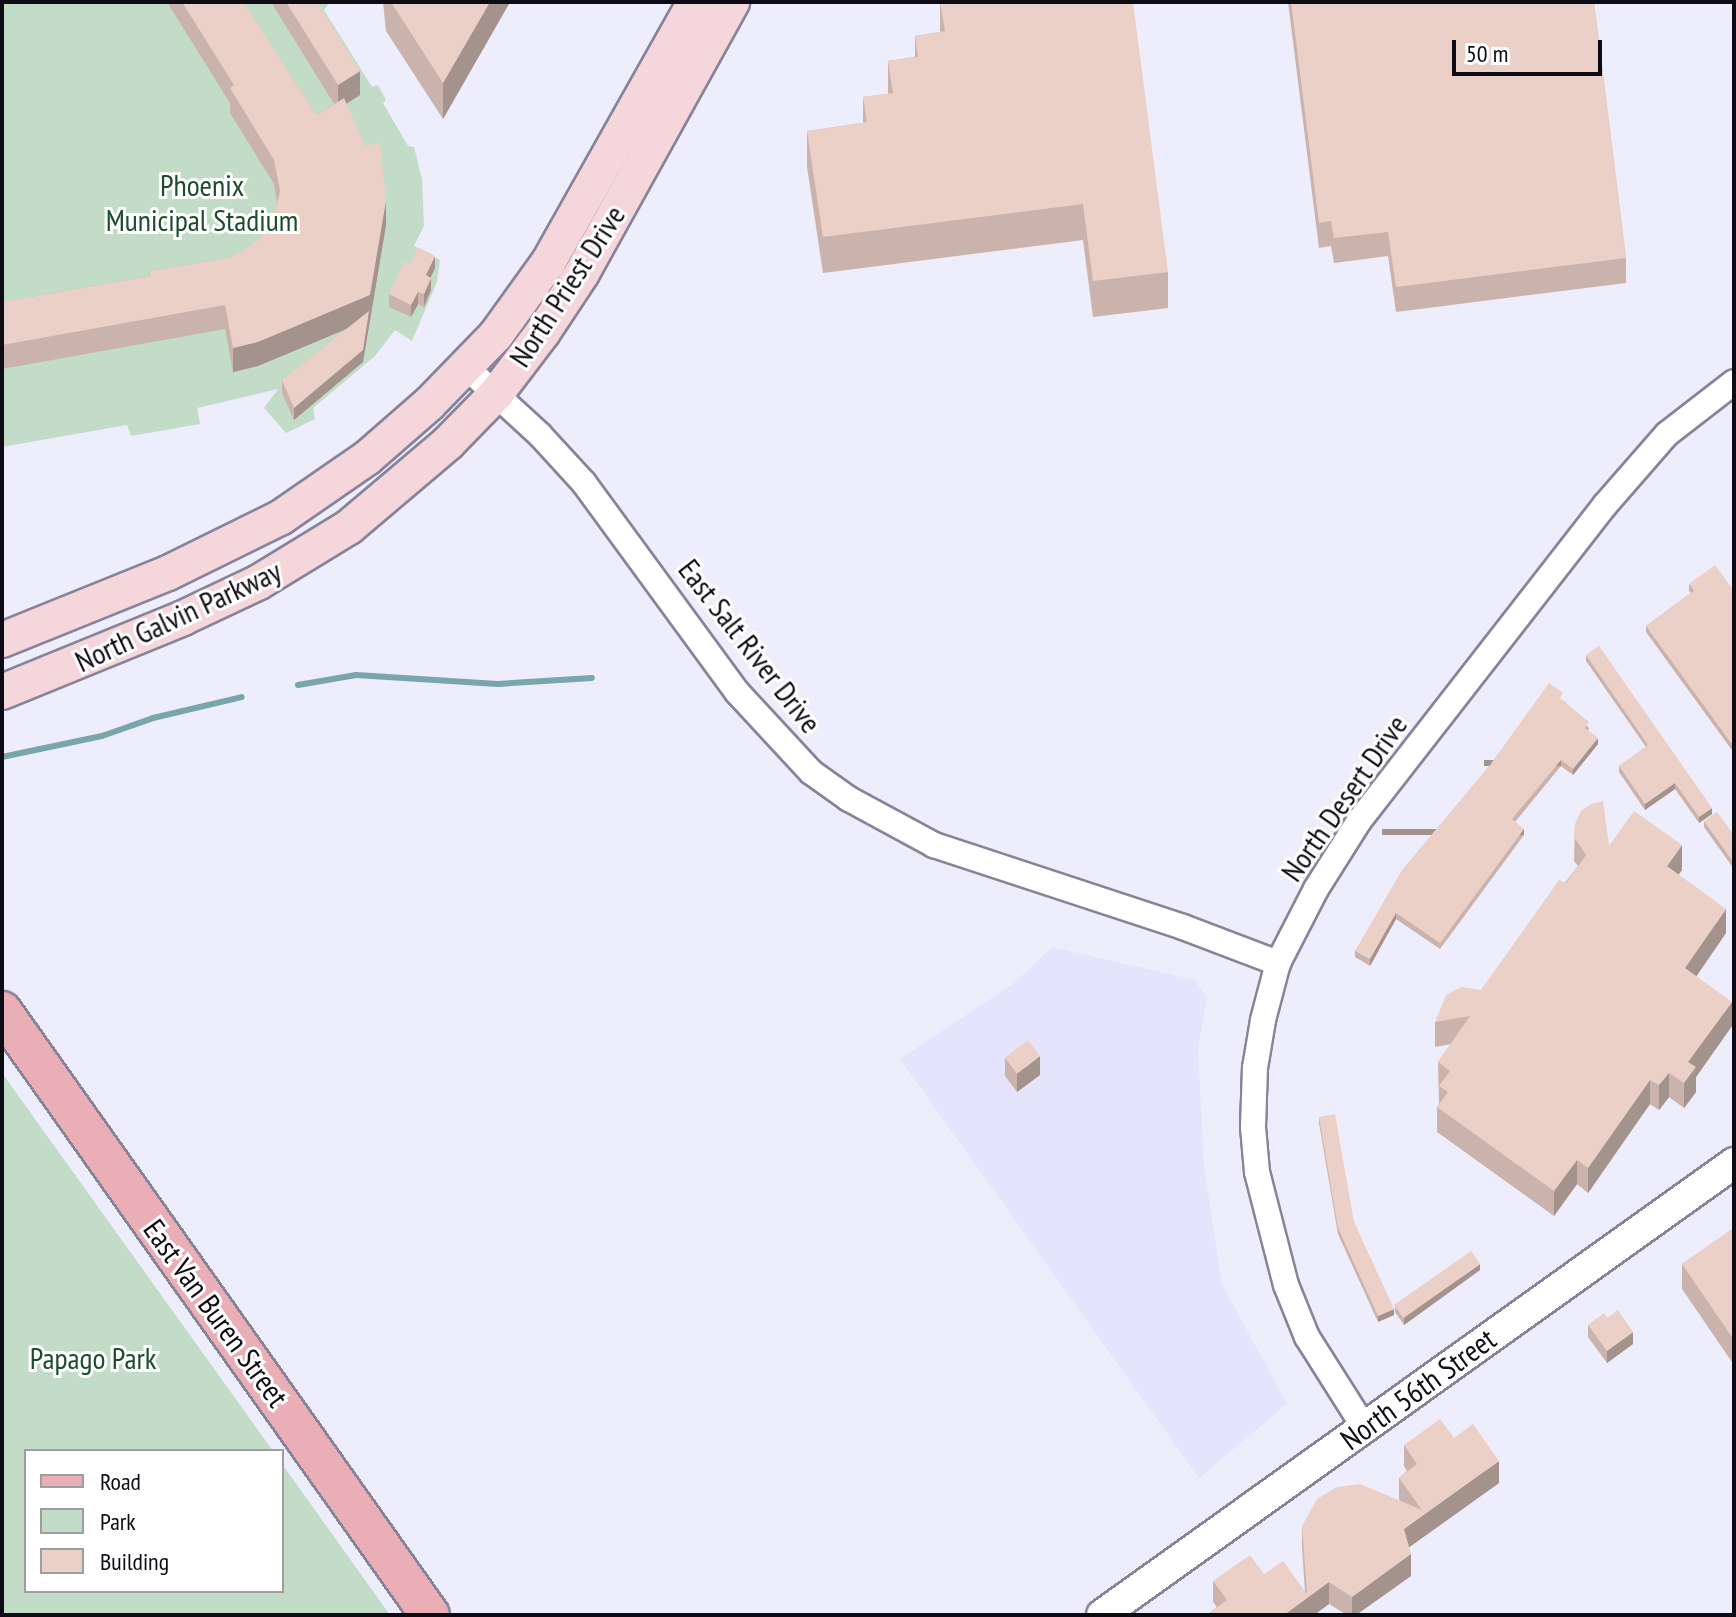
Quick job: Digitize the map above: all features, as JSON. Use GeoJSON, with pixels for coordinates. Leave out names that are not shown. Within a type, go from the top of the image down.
{"type":"FeatureCollection","features":[{"type":"Feature","properties":{"kind":"main road","name":"North Priest Drive"},"geometry":{"type":"LineString","coordinates":[[309,499],[367,458],[467,368],[519,305],[556,250],[695,2]]}},
{"type":"Feature","properties":{"kind":"main road","name":"North Priest Drive"},"geometry":{"type":"LineString","coordinates":[[349,527],[408,480],[496,394],[543,332],[582,273],[732,2]]}},
{"type":"Feature","properties":{"kind":"main road","name":"North Galvin Parkway"},"geometry":{"type":"LineString","coordinates":[[2,640],[207,555],[309,499]]}},
{"type":"Feature","properties":{"kind":"main road","name":"North Galvin Parkway"},"geometry":{"type":"LineString","coordinates":[[2,692],[224,601],[349,527]]}},
{"type":"Feature","properties":{"kind":"main road","name":"East Van Buren Street"},"geometry":{"type":"LineString","coordinates":[[2,1011],[430,1615]]}},
{"type":"Feature","properties":{"kind":"street","name":"East Salt River Drive"},"geometry":{"type":"LineString","coordinates":[[467,368],[540,435],[584,483],[757,717],[811,772],[849,799],[934,845],[1183,927],[1278,963]]}},
{"type":"Feature","properties":{"kind":"street","name":"North Desert Drive"},"geometry":{"type":"LineString","coordinates":[[1364,1427],[1307,1337],[1286,1285],[1257,1172],[1253,1127],[1255,1068],[1263,1020],[1278,963],[1316,889],[1359,821],[1605,505],[1667,434],[1734,382]]}},
{"type":"Feature","properties":{"kind":"street","name":"North 56th Street"},"geometry":{"type":"LineString","coordinates":[[1102,1615],[1734,1163]]}},
{"type":"Feature","properties":{"kind":"shaded area"},"geometry":{"type":"Polygon","coordinates":[[[1052,947],[1195,980],[1207,998],[1198,1048],[1204,1167],[1222,1284],[1287,1404],[1199,1478],[900,1059],[1013,984],[1052,947]]]}},
{"type":"Feature","properties":{"kind":"green space","name":"Phoenix Municipal Stadium"},"geometry":{"type":"Polygon","coordinates":[[[2,2],[330,2],[324,10],[372,87],[378,85],[386,100],[383,103],[408,146],[414,147],[422,179],[424,226],[414,246],[440,260],[437,282],[412,341],[395,330],[375,356],[313,408],[315,419],[286,433],[264,408],[278,389],[197,408],[200,424],[131,436],[127,425],[2,447],[2,2]]]}},
{"type":"Feature","properties":{"kind":"green space","name":"Papago Park"},"geometry":{"type":"Polygon","coordinates":[[[2,1073],[272,1449],[24,1449],[24,1593],[284,1593],[284,1467],[390,1615],[2,1615],[2,1073]]]}},
{"type":"Feature","properties":{"kind":"building"},"geometry":{"type":"Polygon","coordinates":[[[182,2],[243,2],[317,115],[344,98],[365,146],[380,143],[386,201],[370,295],[258,342],[233,348],[225,305],[2,345],[2,302],[150,276],[149,271],[228,258],[259,239],[276,208],[280,191],[274,160],[230,88],[234,85],[182,2]]]}},
{"type":"Feature","properties":{"kind":"building"},"geometry":{"type":"Polygon","coordinates":[[[286,2],[317,2],[360,71],[338,85],[286,2]]]}},
{"type":"Feature","properties":{"kind":"building"},"geometry":{"type":"Polygon","coordinates":[[[391,2],[490,2],[443,83],[391,2]]]}},
{"type":"Feature","properties":{"kind":"building"},"geometry":{"type":"Polygon","coordinates":[[[940,2],[1133,2],[1168,272],[1093,281],[1083,204],[823,237],[807,131],[867,122],[863,97],[893,93],[888,61],[918,57],[915,36],[945,31],[940,2]]]}},
{"type":"Feature","properties":{"kind":"building"},"geometry":{"type":"Polygon","coordinates":[[[1291,2],[1594,2],[1626,258],[1396,287],[1388,232],[1334,238],[1331,221],[1319,223],[1291,2]]]}},
{"type":"Feature","properties":{"kind":"building"},"geometry":{"type":"Polygon","coordinates":[[[418,247],[435,256],[426,275],[431,278],[424,294],[418,292],[411,305],[389,294],[404,262],[410,264],[418,247]]]}},
{"type":"Feature","properties":{"kind":"building"},"geometry":{"type":"Polygon","coordinates":[[[369,311],[363,350],[294,408],[282,380],[369,311]]]}},
{"type":"Feature","properties":{"kind":"building"},"geometry":{"type":"Polygon","coordinates":[[[1715,565],[1734,591],[1734,747],[1646,626],[1694,591],[1689,584],[1715,565]]]}},
{"type":"Feature","properties":{"kind":"building"},"geometry":{"type":"Polygon","coordinates":[[[1599,646],[1712,808],[1699,817],[1675,783],[1645,804],[1619,766],[1648,745],[1586,655],[1599,646]]]}},
{"type":"Feature","properties":{"kind":"building"},"geometry":{"type":"Polygon","coordinates":[[[1549,683],[1563,693],[1560,698],[1589,722],[1585,728],[1598,738],[1573,769],[1561,760],[1512,819],[1524,829],[1440,943],[1396,913],[1370,959],[1355,951],[1402,870],[1490,765],[1549,683]]]}},
{"type":"Feature","properties":{"kind":"building"},"geometry":{"type":"Polygon","coordinates":[[[1603,801],[1609,846],[1634,811],[1682,845],[1667,866],[1726,909],[1685,968],[1732,1002],[1688,1062],[1696,1067],[1684,1083],[1669,1073],[1659,1085],[1650,1080],[1588,1168],[1577,1160],[1554,1191],[1437,1107],[1448,1092],[1439,1086],[1450,1071],[1438,1062],[1470,1016],[1435,1022],[1446,995],[1462,987],[1481,990],[1559,880],[1566,883],[1586,855],[1574,837],[1575,824],[1581,811],[1603,801]]]}},
{"type":"Feature","properties":{"kind":"building"},"geometry":{"type":"Polygon","coordinates":[[[1717,812],[1734,835],[1734,863],[1704,821],[1717,812]]]}},
{"type":"Feature","properties":{"kind":"building"},"geometry":{"type":"Polygon","coordinates":[[[1028,1040],[1040,1056],[1017,1073],[1005,1057],[1028,1040]]]}},
{"type":"Feature","properties":{"kind":"building"},"geometry":{"type":"Polygon","coordinates":[[[1335,1114],[1354,1222],[1394,1309],[1378,1316],[1338,1228],[1319,1117],[1335,1114]]]}},
{"type":"Feature","properties":{"kind":"building"},"geometry":{"type":"Polygon","coordinates":[[[1734,1228],[1734,1340],[1682,1264],[1734,1228]]]}},
{"type":"Feature","properties":{"kind":"building"},"geometry":{"type":"Polygon","coordinates":[[[1471,1251],[1480,1264],[1403,1318],[1394,1305],[1471,1251]]]}},
{"type":"Feature","properties":{"kind":"building"},"geometry":{"type":"Polygon","coordinates":[[[1618,1310],[1633,1332],[1607,1351],[1588,1325],[1604,1313],[1607,1318],[1618,1310]]]}},
{"type":"Feature","properties":{"kind":"building"},"geometry":{"type":"Polygon","coordinates":[[[1440,1419],[1454,1438],[1473,1424],[1499,1461],[1404,1529],[1411,1554],[1352,1597],[1329,1582],[1284,1615],[1208,1614],[1227,1600],[1213,1581],[1250,1555],[1264,1574],[1283,1561],[1307,1594],[1302,1526],[1317,1499],[1337,1487],[1360,1484],[1422,1510],[1399,1478],[1417,1464],[1404,1445],[1440,1419]]]}},
{"type":"Feature","properties":{"kind":"waterway"},"geometry":{"type":"LineString","coordinates":[[298,685],[356,675],[498,684],[592,678]]}},
{"type":"Feature","properties":{"kind":"waterway"},"geometry":{"type":"LineString","coordinates":[[2,757],[102,736],[153,718],[242,697]]}}]}
